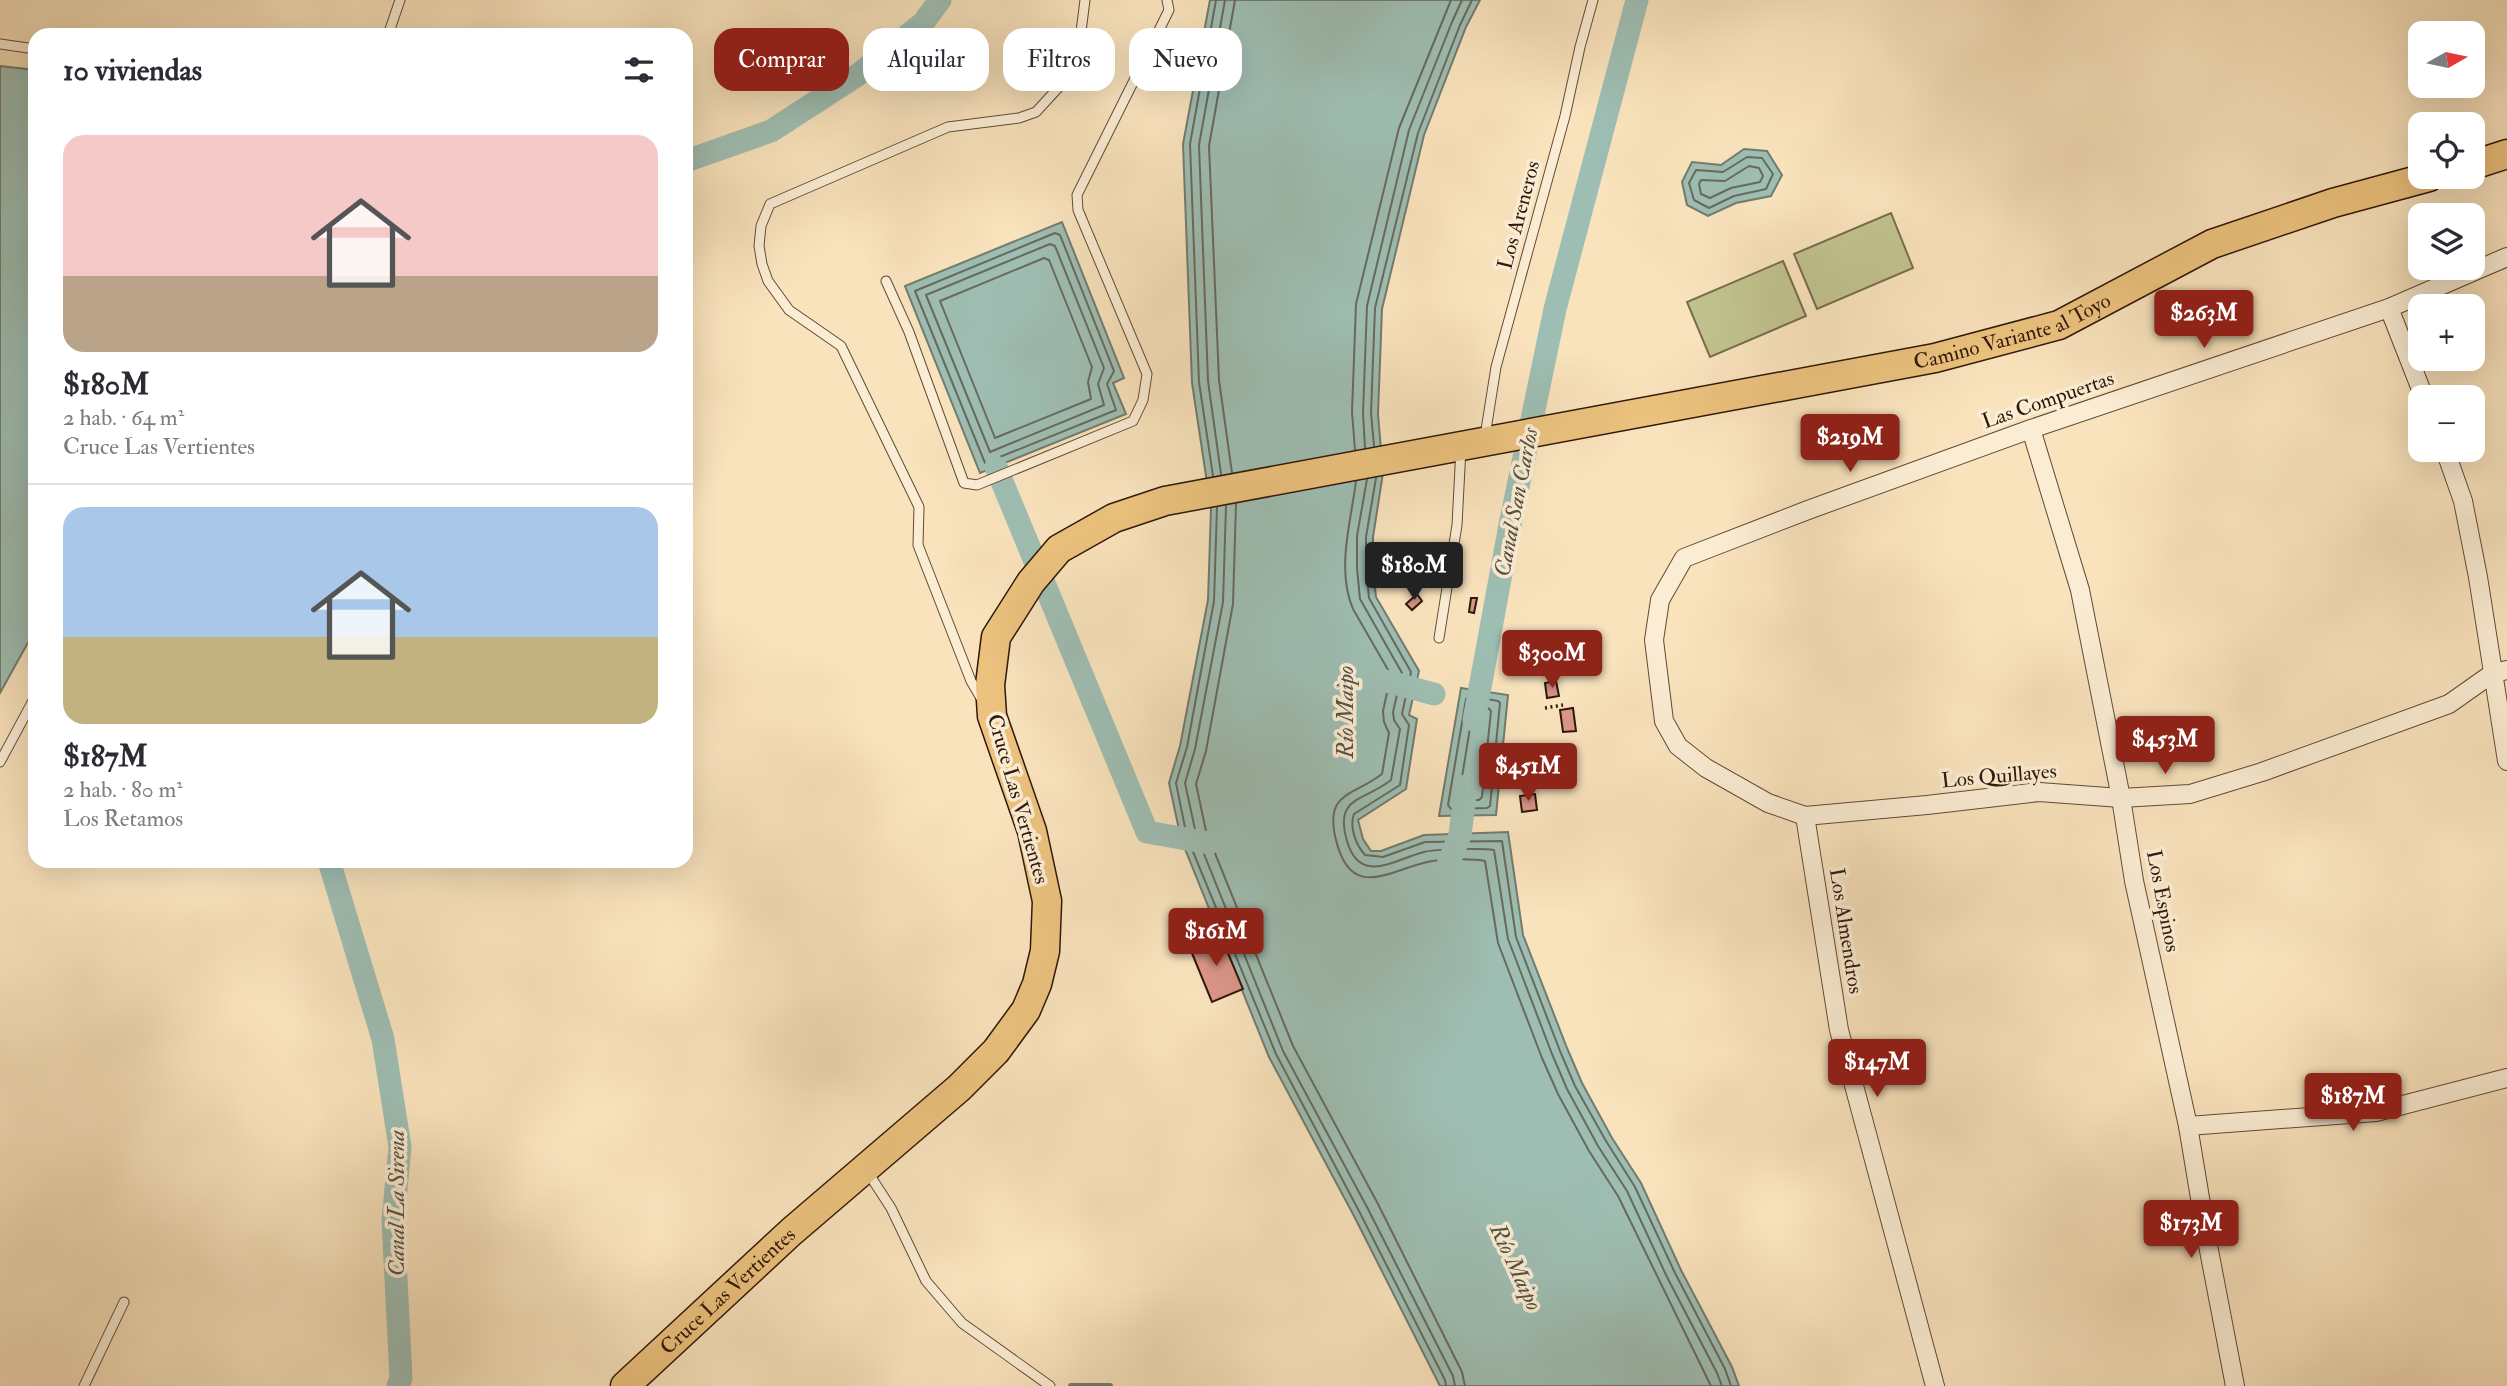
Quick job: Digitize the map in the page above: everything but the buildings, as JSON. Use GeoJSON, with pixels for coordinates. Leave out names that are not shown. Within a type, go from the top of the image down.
{"type":"FeatureCollection","features":[{"type":"Feature","properties":{"kind":"main road"},"geometry":{"type":"LineString","coordinates":[[2485,160],[2507,154]]}},
{"type":"Feature","properties":{"kind":"main road","name":"Camino Variante al Toyo"},"geometry":{"type":"LineString","coordinates":[[1578,424],[1935,358],[2059,325],[2212,244],[2333,204],[2408,183]]}},
{"type":"Feature","properties":{"kind":"main road","name":"Cruce Las Vertientes"},"geometry":{"type":"LineString","coordinates":[[625,1386],[791,1232],[960,1088],[996,1051],[1026,1010],[1037,984],[1045,951],[1047,901],[1032,831],[992,716],[990,685],[996,637],[1031,582],[1059,549],[1114,518],[1139,508],[1578,424]]}},
{"type":"Feature","properties":{"kind":"street","name":"Las Compuertas"},"geometry":{"type":"LineString","coordinates":[[1805,816],[1768,803],[1706,768],[1678,746],[1664,721],[1654,640],[1660,600],[1684,558],[2031,429],[2389,308],[2507,257]]}},
{"type":"Feature","properties":{"kind":"street"},"geometry":{"type":"LineString","coordinates":[[2389,308],[2419,385]]}},
{"type":"Feature","properties":{"kind":"street","name":"Los Espinos"},"geometry":{"type":"LineString","coordinates":[[2031,429],[2080,590],[2121,798],[2134,881],[2189,1126],[2207,1240],[2235,1386]]}},
{"type":"Feature","properties":{"kind":"street"},"geometry":{"type":"LineString","coordinates":[[2449,462],[2463,501],[2500,672],[2507,761]]}},
{"type":"Feature","properties":{"kind":"street","name":"Los Quillayes"},"geometry":{"type":"LineString","coordinates":[[1805,816],[2039,792],[2121,798],[2190,794],[2262,772],[2449,704],[2500,672]]}},
{"type":"Feature","properties":{"kind":"street","name":"Los Almendros"},"geometry":{"type":"LineString","coordinates":[[1805,816],[1839,1030],[1935,1386]]}},
{"type":"Feature","properties":{"kind":"street"},"geometry":{"type":"LineString","coordinates":[[2189,1126],[2376,1112],[2507,1078]]}},
{"type":"Feature","properties":{"kind":"lane"},"geometry":{"type":"LineString","coordinates":[[390,28],[400,0]]}},
{"type":"Feature","properties":{"kind":"lane"},"geometry":{"type":"LineString","coordinates":[[992,716],[971,681],[918,545],[919,507],[841,346],[789,310],[768,281],[759,246],[761,226],[770,204],[948,127],[1020,118],[1036,112],[1069,76],[1077,63],[1085,0]]}},
{"type":"Feature","properties":{"kind":"lane"},"geometry":{"type":"LineString","coordinates":[[886,281],[909,332],[964,483],[977,485],[1133,421],[1143,400],[1147,374],[1078,210],[1077,195],[1169,10],[1167,0]]}},
{"type":"Feature","properties":{"kind":"lane","name":"Los Areneros"},"geometry":{"type":"LineString","coordinates":[[1439,638],[1457,525],[1593,0]]}},
{"type":"Feature","properties":{"kind":"lane"},"geometry":{"type":"LineString","coordinates":[[0,44],[28,48]]}},
{"type":"Feature","properties":{"kind":"lane"},"geometry":{"type":"LineString","coordinates":[[0,762],[28,710]]}},
{"type":"Feature","properties":{"kind":"lane"},"geometry":{"type":"LineString","coordinates":[[865,1168],[891,1208],[926,1281],[962,1323],[1047,1384]]}},
{"type":"Feature","properties":{"kind":"lane"},"geometry":{"type":"LineString","coordinates":[[84,1386],[124,1302]]}},
{"type":"Feature","properties":{"kind":"path"},"geometry":{"type":"LineString","coordinates":[[1545,708],[1563,705]]}},
{"type":"Feature","properties":{"kind":"green space"},"geometry":{"type":"Polygon","coordinates":[[[1891,213],[1913,268],[1817,309],[1794,254],[1891,213]]]}},
{"type":"Feature","properties":{"kind":"green space"},"geometry":{"type":"Polygon","coordinates":[[[1783,261],[1806,316],[1710,357],[1687,302],[1783,261]]]}},
{"type":"Feature","properties":{"kind":"water","name":"Río Maipo"},"geometry":{"type":"Polygon","coordinates":[[[1210,0],[1480,0],[1466,27],[1424,135],[1382,309],[1378,414],[1383,473],[1373,537],[1373,568],[1376,597],[1419,671],[1409,715],[1417,719],[1406,789],[1358,820],[1363,839],[1371,851],[1381,851],[1424,835],[1508,832],[1523,935],[1567,1048],[1582,1083],[1612,1138],[1641,1183],[1739,1386],[1440,1386],[1269,1057],[1181,839],[1169,783],[1180,746],[1208,600],[1211,509],[1192,383],[1183,144],[1193,91],[1242,91],[1242,28],[1205,28],[1210,0]]]}},
{"type":"Feature","properties":{"kind":"water"},"geometry":{"type":"Polygon","coordinates":[[[0,66],[28,69],[28,643],[0,693],[0,66]]]}},
{"type":"Feature","properties":{"kind":"water"},"geometry":{"type":"Polygon","coordinates":[[[1744,149],[1767,151],[1782,175],[1771,196],[1736,203],[1708,216],[1687,205],[1682,182],[1692,162],[1721,165],[1744,149]]]}},
{"type":"Feature","properties":{"kind":"water"},"geometry":{"type":"Polygon","coordinates":[[[1062,222],[1124,378],[1113,383],[1126,414],[980,473],[905,286],[1062,222]]]}},
{"type":"Feature","properties":{"kind":"water"},"geometry":{"type":"Polygon","coordinates":[[[1461,688],[1508,695],[1496,815],[1439,816],[1461,688]]]}},
{"type":"Feature","properties":{"kind":"waterway","name":"Canal La Sirena"},"geometry":{"type":"LineString","coordinates":[[693,159],[771,131],[859,74],[923,23],[940,0]]}},
{"type":"Feature","properties":{"kind":"waterway","name":"Canal San Carlos"},"geometry":{"type":"LineString","coordinates":[[1474,720],[1510,525],[1555,309],[1637,0]]}},
{"type":"Feature","properties":{"kind":"waterway"},"geometry":{"type":"LineString","coordinates":[[996,467],[1147,832],[1209,843]]}},
{"type":"Feature","properties":{"kind":"waterway"},"geometry":{"type":"LineString","coordinates":[[1386,681],[1434,694]]}},
{"type":"Feature","properties":{"kind":"waterway","name":"Canal San Carlos"},"geometry":{"type":"LineString","coordinates":[[1448,864],[1460,835],[1466,786]]}},
{"type":"Feature","properties":{"kind":"waterway","name":"Canal La Sirena"},"geometry":{"type":"LineString","coordinates":[[331,868],[383,1039],[400,1147],[393,1220],[401,1378],[398,1386]]}},
{"type":"Feature","properties":{"kind":"waterway"},"geometry":{"type":"LineString","coordinates":[[1071,1386],[1110,1386]]}}]}
